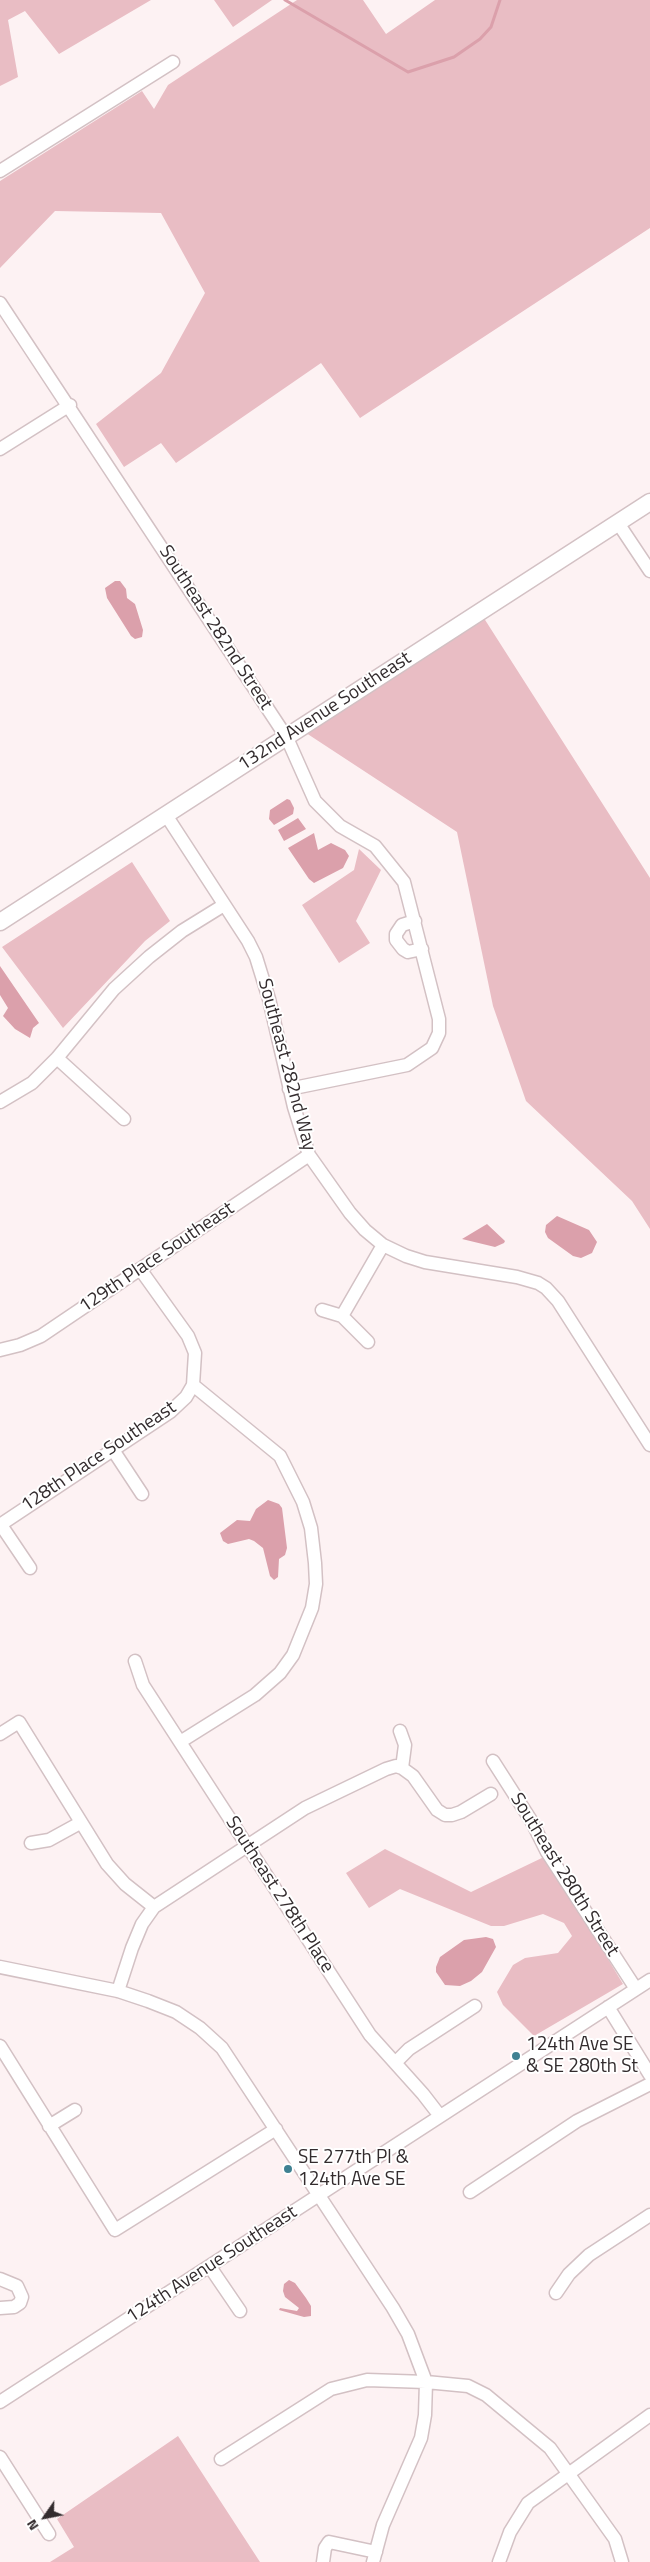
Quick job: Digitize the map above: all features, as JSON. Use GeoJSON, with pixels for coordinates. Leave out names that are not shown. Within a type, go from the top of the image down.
{"type":"FeatureCollection","features":[{"type":"Feature","properties":{"kind":"main road","name":"132nd Avenue Southeast"},"geometry":{"type":"LineString","coordinates":[[0,922],[650,502]]}},
{"type":"Feature","properties":{"kind":"street"},"geometry":{"type":"LineString","coordinates":[[0,171],[173,62]]}},
{"type":"Feature","properties":{"kind":"street","name":"Southeast 282nd Street"},"geometry":{"type":"LineString","coordinates":[[0,303],[70,405],[287,738],[315,801],[340,826],[375,846],[404,882],[440,1019],[439,1033],[432,1048],[406,1065],[289,1089]]}},
{"type":"Feature","properties":{"kind":"street"},"geometry":{"type":"LineString","coordinates":[[0,449],[70,405]]}},
{"type":"Feature","properties":{"kind":"street"},"geometry":{"type":"LineString","coordinates":[[618,523],[650,571]]}},
{"type":"Feature","properties":{"kind":"street","name":"Southeast 282nd Way"},"geometry":{"type":"LineString","coordinates":[[166,815],[248,941],[258,963],[289,1089],[309,1155],[350,1213],[365,1230],[383,1245],[425,1262],[538,1283],[558,1301],[650,1445]]}},
{"type":"Feature","properties":{"kind":"street"},"geometry":{"type":"LineString","coordinates":[[0,1102],[32,1083],[56,1058],[114,989],[128,976],[182,931],[224,905]]}},
{"type":"Feature","properties":{"kind":"street"},"geometry":{"type":"LineString","coordinates":[[415,921],[402,925],[396,934],[396,940],[403,950],[408,952],[422,949]]}},
{"type":"Feature","properties":{"kind":"street"},"geometry":{"type":"LineString","coordinates":[[56,1058],[124,1119]]}},
{"type":"Feature","properties":{"kind":"street","name":"129th Place Southeast"},"geometry":{"type":"LineString","coordinates":[[0,1350],[20,1345],[41,1336],[309,1155]]}},
{"type":"Feature","properties":{"kind":"street"},"geometry":{"type":"LineString","coordinates":[[342,1316],[383,1245]]}},
{"type":"Feature","properties":{"kind":"street"},"geometry":{"type":"LineString","coordinates":[[140,1269],[188,1336],[195,1353],[193,1385],[280,1456],[303,1502],[311,1528],[316,1584],[312,1608],[293,1655],[269,1684],[180,1742]]}},
{"type":"Feature","properties":{"kind":"street"},"geometry":{"type":"LineString","coordinates":[[322,1310],[342,1316],[368,1342]]}},
{"type":"Feature","properties":{"kind":"street","name":"128th Place Southeast"},"geometry":{"type":"LineString","coordinates":[[0,1525],[170,1412],[186,1397],[193,1385]]}},
{"type":"Feature","properties":{"kind":"street"},"geometry":{"type":"LineString","coordinates":[[113,1450],[142,1494]]}},
{"type":"Feature","properties":{"kind":"street"},"geometry":{"type":"LineString","coordinates":[[0,1525],[30,1568]]}},
{"type":"Feature","properties":{"kind":"street","name":"Southeast 278th Place"},"geometry":{"type":"LineString","coordinates":[[136,1661],[143,1685],[370,2035],[440,2116]]}},
{"type":"Feature","properties":{"kind":"street"},"geometry":{"type":"LineString","coordinates":[[0,1734],[19,1722],[80,1823],[113,1871],[125,1884],[154,1907]]}},
{"type":"Feature","properties":{"kind":"street"},"geometry":{"type":"LineString","coordinates":[[400,1731],[405,1745],[402,1768]]}},
{"type":"Feature","properties":{"kind":"street","name":"Southeast 280th Street"},"geometry":{"type":"LineString","coordinates":[[493,1760],[532,1822],[547,1852],[636,1989]]}},
{"type":"Feature","properties":{"kind":"street"},"geometry":{"type":"LineString","coordinates":[[118,1991],[142,1924],[154,1907],[305,1808],[396,1766],[413,1776],[437,1810],[445,1815],[461,1812],[491,1794]]}},
{"type":"Feature","properties":{"kind":"street"},"geometry":{"type":"LineString","coordinates":[[31,1844],[50,1840],[80,1823]]}},
{"type":"Feature","properties":{"kind":"street"},"geometry":{"type":"LineString","coordinates":[[1,1971],[118,1991],[176,2012],[200,2028],[222,2048],[408,2334],[426,2382],[425,2415],[421,2438],[383,2525],[374,2557],[329,2542],[324,2548],[323,2562]]}},
{"type":"Feature","properties":{"kind":"street","name":"124th Avenue Southeast"},"geometry":{"type":"LineString","coordinates":[[0,2402],[650,1980]]}},
{"type":"Feature","properties":{"kind":"street"},"geometry":{"type":"LineString","coordinates":[[395,2064],[408,2049],[475,2006]]}},
{"type":"Feature","properties":{"kind":"street"},"geometry":{"type":"LineString","coordinates":[[608,2007],[650,2075]]}},
{"type":"Feature","properties":{"kind":"street"},"geometry":{"type":"LineString","coordinates":[[0,2046],[115,2230],[276,2129]]}},
{"type":"Feature","properties":{"kind":"street"},"geometry":{"type":"LineString","coordinates":[[470,2192],[577,2121],[650,2084]]}},
{"type":"Feature","properties":{"kind":"street"},"geometry":{"type":"LineString","coordinates":[[49,2126],[75,2110]]}},
{"type":"Feature","properties":{"kind":"street"},"geometry":{"type":"LineString","coordinates":[[556,2293],[569,2274],[589,2255],[624,2230],[650,2215]]}},
{"type":"Feature","properties":{"kind":"street"},"geometry":{"type":"LineString","coordinates":[[210,2267],[240,2312]]}},
{"type":"Feature","properties":{"kind":"street"},"geometry":{"type":"LineString","coordinates":[[0,2279],[17,2286],[22,2297],[20,2303],[14,2307],[0,2308]]}},
{"type":"Feature","properties":{"kind":"street"},"geometry":{"type":"LineString","coordinates":[[221,2459],[331,2390],[367,2380],[426,2382],[468,2386],[486,2395],[550,2448],[570,2472],[615,2539],[622,2562]]}},
{"type":"Feature","properties":{"kind":"street"},"geometry":{"type":"LineString","coordinates":[[499,2562],[510,2532],[528,2503],[650,2415]]}},
{"type":"Feature","properties":{"kind":"street"},"geometry":{"type":"LineString","coordinates":[[0,2457],[49,2534]]}},
{"type":"Feature","properties":{"kind":"shaded area"},"geometry":{"type":"Polygon","coordinates":[[[0,0],[151,0],[59,54],[25,11],[8,20],[18,77],[0,86],[0,0]]]}},
{"type":"Feature","properties":{"kind":"shaded area"},"geometry":{"type":"Polygon","coordinates":[[[214,0],[272,0],[233,27],[214,0]]]}},
{"type":"Feature","properties":{"kind":"shaded area"},"geometry":{"type":"Polygon","coordinates":[[[297,0],[363,0],[386,34],[435,0],[650,0],[650,228],[360,418],[321,363],[176,463],[161,443],[124,467],[96,424],[161,373],[205,293],[161,213],[55,211],[0,268],[0,181],[142,91],[154,109],[168,85],[297,0]]]}},
{"type":"Feature","properties":{"kind":"shaded area"},"geometry":{"type":"Polygon","coordinates":[[[115,581],[120,581],[126,589],[127,598],[135,604],[143,630],[142,637],[135,639],[131,636],[107,598],[105,588],[115,581]]]}},
{"type":"Feature","properties":{"kind":"shaded area"},"geometry":{"type":"Polygon","coordinates":[[[480,612],[650,878],[650,1229],[632,1201],[526,1101],[493,1006],[457,832],[300,729],[480,612]]]}},
{"type":"Feature","properties":{"kind":"shaded area"},"geometry":{"type":"Polygon","coordinates":[[[287,799],[290,800],[294,808],[293,814],[274,825],[269,819],[270,810],[287,799]]]}},
{"type":"Feature","properties":{"kind":"shaded area"},"geometry":{"type":"Polygon","coordinates":[[[298,818],[306,829],[284,841],[278,830],[298,818]]]}},
{"type":"Feature","properties":{"kind":"shaded area"},"geometry":{"type":"Polygon","coordinates":[[[314,833],[318,850],[331,843],[345,850],[349,856],[343,868],[314,883],[309,879],[288,848],[314,833]]]}},
{"type":"Feature","properties":{"kind":"shaded area"},"geometry":{"type":"Polygon","coordinates":[[[359,849],[381,870],[356,921],[370,943],[339,963],[302,905],[354,870],[359,849]]]}},
{"type":"Feature","properties":{"kind":"shaded area"},"geometry":{"type":"Polygon","coordinates":[[[132,862],[170,921],[145,941],[63,1028],[2,947],[132,862]]]}},
{"type":"Feature","properties":{"kind":"shaded area"},"geometry":{"type":"Polygon","coordinates":[[[0,966],[39,1023],[33,1028],[30,1038],[15,1029],[3,1016],[8,1008],[0,995],[0,966]]]}},
{"type":"Feature","properties":{"kind":"shaded area"},"geometry":{"type":"Polygon","coordinates":[[[557,1216],[589,1230],[597,1242],[592,1253],[581,1258],[573,1256],[548,1238],[545,1232],[546,1225],[557,1216]]]}},
{"type":"Feature","properties":{"kind":"shaded area"},"geometry":{"type":"Polygon","coordinates":[[[487,1224],[505,1241],[504,1243],[495,1247],[462,1239],[487,1224]]]}},
{"type":"Feature","properties":{"kind":"shaded area"},"geometry":{"type":"Polygon","coordinates":[[[268,1500],[279,1504],[282,1508],[287,1548],[285,1555],[279,1559],[278,1577],[274,1580],[270,1576],[263,1548],[249,1539],[228,1544],[223,1541],[220,1533],[237,1520],[250,1521],[256,1509],[268,1500]]]}},
{"type":"Feature","properties":{"kind":"shaded area"},"geometry":{"type":"Polygon","coordinates":[[[385,1849],[471,1892],[546,1856],[623,1984],[534,2036],[503,2005],[497,1992],[513,1965],[525,1958],[558,1953],[572,1936],[564,1923],[543,1914],[504,1926],[491,1926],[400,1889],[369,1908],[346,1873],[385,1849]]]}},
{"type":"Feature","properties":{"kind":"shaded area"},"geometry":{"type":"Polygon","coordinates":[[[486,1937],[493,1939],[496,1947],[482,1972],[471,1981],[460,1986],[445,1985],[436,1972],[440,1957],[464,1940],[486,1937]]]}},
{"type":"Feature","properties":{"kind":"shaded area"},"geometry":{"type":"Polygon","coordinates":[[[289,2280],[295,2283],[311,2306],[311,2316],[304,2317],[279,2310],[280,2308],[297,2311],[299,2308],[285,2297],[283,2291],[284,2284],[289,2280]]]}},
{"type":"Feature","properties":{"kind":"shaded area"},"geometry":{"type":"Polygon","coordinates":[[[178,2436],[260,2562],[50,2562],[74,2547],[57,2519],[178,2436]]]}},
{"type":"Feature","properties":{"kind":"waterway"},"geometry":{"type":"LineString","coordinates":[[285,0],[408,72],[454,57],[480,39],[491,27],[500,0]]}},
{"type":"Feature","properties":{"kind":"place","name":"124th Ave SE & SE 280th St"},"geometry":{"type":"Point","coordinates":[516,2056]}},
{"type":"Feature","properties":{"kind":"place","name":"SE 277th Pl & 124th Ave SE"},"geometry":{"type":"Point","coordinates":[288,2169]}}]}
